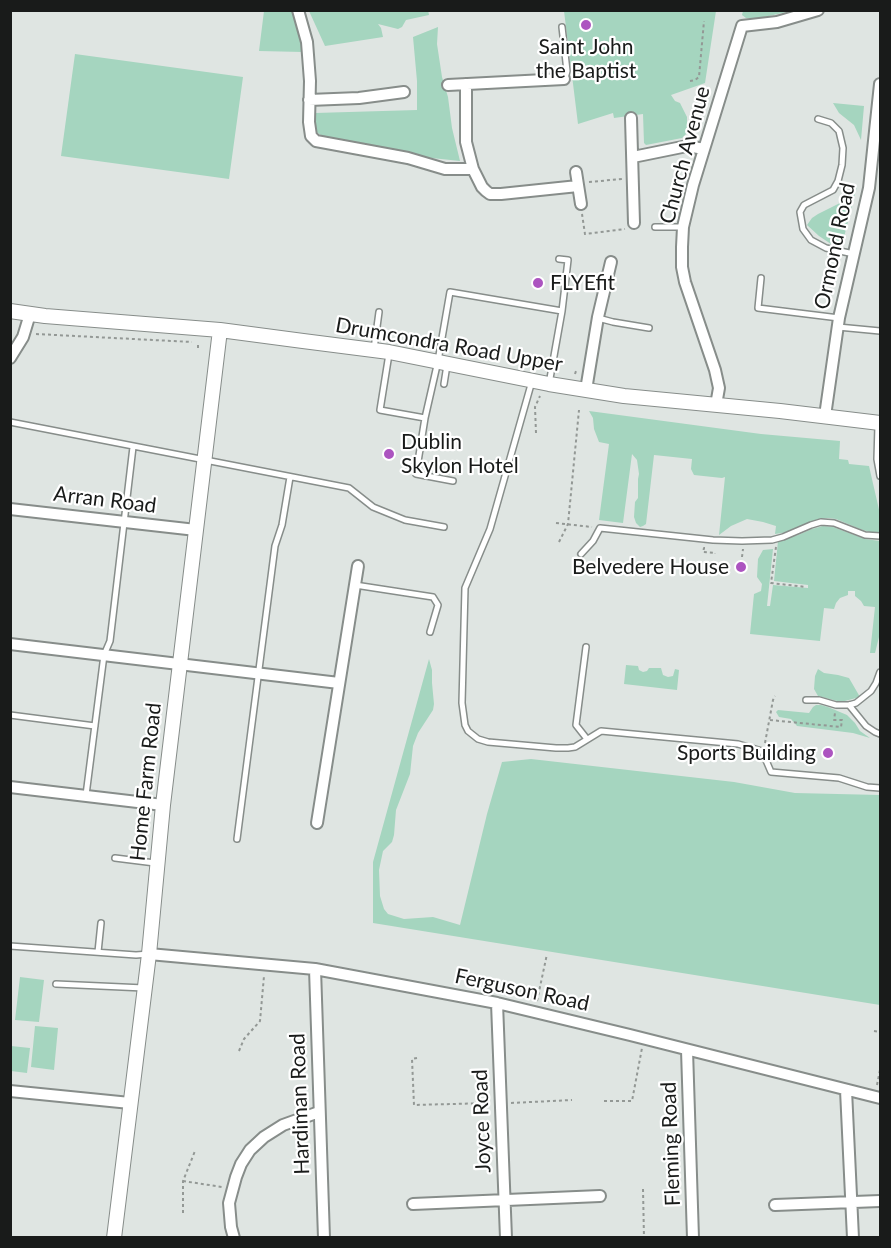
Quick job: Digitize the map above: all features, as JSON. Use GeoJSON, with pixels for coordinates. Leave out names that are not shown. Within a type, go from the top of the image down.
{"type":"FeatureCollection","features":[{"type":"Feature","properties":{"kind":"street"},"geometry":{"type":"LineString","coordinates":[[298,10],[308,42],[309,130],[316,141],[408,158],[446,169],[473,170]]}},
{"type":"Feature","properties":{"kind":"street","name":"Church Avenue"},"geometry":{"type":"LineString","coordinates":[[716,405],[718,387],[715,370],[682,267],[683,227],[693,185],[742,26],[777,22],[818,10]]}},
{"type":"Feature","properties":{"kind":"street"},"geometry":{"type":"LineString","coordinates":[[448,85],[564,79]]}},
{"type":"Feature","properties":{"kind":"street"},"geometry":{"type":"LineString","coordinates":[[466,84],[466,142],[473,170],[482,187],[490,194],[582,184]]}},
{"type":"Feature","properties":{"kind":"street","name":"Ormond Road"},"geometry":{"type":"LineString","coordinates":[[825,416],[838,322],[869,188],[880,84]]}},
{"type":"Feature","properties":{"kind":"street"},"geometry":{"type":"LineString","coordinates":[[309,100],[359,98],[404,92]]}},
{"type":"Feature","properties":{"kind":"street"},"geometry":{"type":"LineString","coordinates":[[631,118],[634,178],[631,226]]}},
{"type":"Feature","properties":{"kind":"street"},"geometry":{"type":"LineString","coordinates":[[633,157],[681,146],[704,149]]}},
{"type":"Feature","properties":{"kind":"street"},"geometry":{"type":"LineString","coordinates":[[576,172],[582,184],[581,204]]}},
{"type":"Feature","properties":{"kind":"street"},"geometry":{"type":"LineString","coordinates":[[586,390],[598,318],[611,262]]}},
{"type":"Feature","properties":{"kind":"street","name":"Drumcondra Road Upper"},"geometry":{"type":"LineString","coordinates":[[10,310],[30,314],[220,330],[374,350],[586,390],[880,423]]}},
{"type":"Feature","properties":{"kind":"street"},"geometry":{"type":"LineString","coordinates":[[10,358],[25,333],[30,314]]}},
{"type":"Feature","properties":{"kind":"street","name":"Home Farm Road"},"geometry":{"type":"LineString","coordinates":[[114,1238],[149,954],[163,805],[220,330]]}},
{"type":"Feature","properties":{"kind":"street","name":"Arran Road"},"geometry":{"type":"LineString","coordinates":[[10,509],[196,530]]}},
{"type":"Feature","properties":{"kind":"street"},"geometry":{"type":"LineString","coordinates":[[317,823],[358,566]]}},
{"type":"Feature","properties":{"kind":"street"},"geometry":{"type":"LineString","coordinates":[[10,644],[339,682]]}},
{"type":"Feature","properties":{"kind":"street"},"geometry":{"type":"LineString","coordinates":[[10,787],[163,805]]}},
{"type":"Feature","properties":{"kind":"street","name":"Ferguson Road"},"geometry":{"type":"LineString","coordinates":[[149,954],[315,969],[497,1004],[877,1098]]}},
{"type":"Feature","properties":{"kind":"street","name":"Hardiman Road"},"geometry":{"type":"LineString","coordinates":[[315,969],[324,1238]]}},
{"type":"Feature","properties":{"kind":"street","name":"Joyce Road"},"geometry":{"type":"LineString","coordinates":[[497,1004],[506,1238]]}},
{"type":"Feature","properties":{"kind":"street","name":"Fleming Road"},"geometry":{"type":"LineString","coordinates":[[687,1050],[693,1238]]}},
{"type":"Feature","properties":{"kind":"street"},"geometry":{"type":"LineString","coordinates":[[846,1090],[853,1238]]}},
{"type":"Feature","properties":{"kind":"street"},"geometry":{"type":"LineString","coordinates":[[10,1091],[130,1103]]}},
{"type":"Feature","properties":{"kind":"street"},"geometry":{"type":"LineString","coordinates":[[234,1238],[229,1203],[236,1177],[245,1157],[264,1137],[283,1125],[319,1112]]}},
{"type":"Feature","properties":{"kind":"street"},"geometry":{"type":"LineString","coordinates":[[413,1204],[600,1196]]}},
{"type":"Feature","properties":{"kind":"street"},"geometry":{"type":"LineString","coordinates":[[775,1205],[880,1201]]}},
{"type":"Feature","properties":{"kind":"lane"},"geometry":{"type":"LineString","coordinates":[[562,27],[567,72],[564,79]]}},
{"type":"Feature","properties":{"kind":"lane"},"geometry":{"type":"LineString","coordinates":[[819,119],[831,123],[839,131],[843,148],[842,165],[833,190],[804,205],[800,212],[803,229],[811,240],[826,248],[854,254]]}},
{"type":"Feature","properties":{"kind":"lane"},"geometry":{"type":"LineString","coordinates":[[655,227],[683,227]]}},
{"type":"Feature","properties":{"kind":"lane"},"geometry":{"type":"LineString","coordinates":[[549,384],[568,260],[559,259]]}},
{"type":"Feature","properties":{"kind":"lane"},"geometry":{"type":"LineString","coordinates":[[761,278],[758,308],[880,331]]}},
{"type":"Feature","properties":{"kind":"lane"},"geometry":{"type":"LineString","coordinates":[[453,482],[416,474],[425,418],[442,362],[450,292],[561,311]]}},
{"type":"Feature","properties":{"kind":"lane"},"geometry":{"type":"LineString","coordinates":[[374,350],[379,312]]}},
{"type":"Feature","properties":{"kind":"lane"},"geometry":{"type":"LineString","coordinates":[[598,318],[649,328]]}},
{"type":"Feature","properties":{"kind":"lane"},"geometry":{"type":"LineString","coordinates":[[389,352],[380,410],[425,418]]}},
{"type":"Feature","properties":{"kind":"lane"},"geometry":{"type":"LineString","coordinates":[[442,362],[444,384]]}},
{"type":"Feature","properties":{"kind":"lane"},"geometry":{"type":"LineString","coordinates":[[532,380],[490,530],[465,588],[463,715],[465,725],[473,736],[488,742],[568,748],[575,747],[601,731],[738,744],[762,751],[771,772],[839,778],[867,787],[880,788]]}},
{"type":"Feature","properties":{"kind":"lane"},"geometry":{"type":"LineString","coordinates":[[10,422],[349,488],[373,507],[405,520],[444,526]]}},
{"type":"Feature","properties":{"kind":"lane"},"geometry":{"type":"LineString","coordinates":[[880,423],[877,459],[880,476]]}},
{"type":"Feature","properties":{"kind":"lane"},"geometry":{"type":"LineString","coordinates":[[86,796],[104,655],[110,641],[133,447]]}},
{"type":"Feature","properties":{"kind":"lane"},"geometry":{"type":"LineString","coordinates":[[237,839],[274,546],[282,525],[290,477]]}},
{"type":"Feature","properties":{"kind":"lane"},"geometry":{"type":"LineString","coordinates":[[580,554],[593,541],[600,528],[713,540],[777,539],[821,522],[834,523],[866,535],[880,536]]}},
{"type":"Feature","properties":{"kind":"lane"},"geometry":{"type":"LineString","coordinates":[[355,585],[433,597],[438,605],[430,632]]}},
{"type":"Feature","properties":{"kind":"lane"},"geometry":{"type":"LineString","coordinates":[[586,647],[576,725],[587,738]]}},
{"type":"Feature","properties":{"kind":"lane"},"geometry":{"type":"LineString","coordinates":[[806,700],[819,700],[836,705],[856,703],[871,691],[880,672]]}},
{"type":"Feature","properties":{"kind":"lane"},"geometry":{"type":"LineString","coordinates":[[849,705],[866,726],[880,734]]}},
{"type":"Feature","properties":{"kind":"lane"},"geometry":{"type":"LineString","coordinates":[[10,715],[95,726]]}},
{"type":"Feature","properties":{"kind":"lane"},"geometry":{"type":"LineString","coordinates":[[115,858],[158,864]]}},
{"type":"Feature","properties":{"kind":"lane"},"geometry":{"type":"LineString","coordinates":[[98,952],[101,923]]}},
{"type":"Feature","properties":{"kind":"lane"},"geometry":{"type":"LineString","coordinates":[[10,945],[136,955],[149,954]]}},
{"type":"Feature","properties":{"kind":"lane"},"geometry":{"type":"LineString","coordinates":[[56,984],[144,988]]}},
{"type":"Feature","properties":{"kind":"path"},"geometry":{"type":"LineString","coordinates":[[690,81],[699,77],[704,21]]}},
{"type":"Feature","properties":{"kind":"path"},"geometry":{"type":"LineString","coordinates":[[582,184],[634,178]]}},
{"type":"Feature","properties":{"kind":"path"},"geometry":{"type":"LineString","coordinates":[[581,204],[585,234],[631,226]]}},
{"type":"Feature","properties":{"kind":"path"},"geometry":{"type":"LineString","coordinates":[[25,333],[190,343],[199,339]]}},
{"type":"Feature","properties":{"kind":"path"},"geometry":{"type":"LineString","coordinates":[[536,433],[535,407],[540,396]]}},
{"type":"Feature","properties":{"kind":"path"},"geometry":{"type":"LineString","coordinates":[[559,542],[568,524],[579,410]]}},
{"type":"Feature","properties":{"kind":"path"},"geometry":{"type":"LineString","coordinates":[[556,523],[600,528]]}},
{"type":"Feature","properties":{"kind":"path"},"geometry":{"type":"LineString","coordinates":[[777,539],[771,583],[806,586]]}},
{"type":"Feature","properties":{"kind":"path"},"geometry":{"type":"LineString","coordinates":[[762,751],[775,696]]}},
{"type":"Feature","properties":{"kind":"path"},"geometry":{"type":"LineString","coordinates":[[770,720],[842,727],[842,720],[834,720]]}},
{"type":"Feature","properties":{"kind":"path"},"geometry":{"type":"LineString","coordinates":[[534,1012],[547,954]]}},
{"type":"Feature","properties":{"kind":"path"},"geometry":{"type":"LineString","coordinates":[[239,1051],[244,1039],[261,1021],[265,964]]}},
{"type":"Feature","properties":{"kind":"path"},"geometry":{"type":"LineString","coordinates":[[874,1031],[880,1032]]}},
{"type":"Feature","properties":{"kind":"path"},"geometry":{"type":"LineString","coordinates":[[604,1101],[632,1101],[642,1047]]}},
{"type":"Feature","properties":{"kind":"path"},"geometry":{"type":"LineString","coordinates":[[417,1058],[412,1059],[414,1105],[494,1102]]}},
{"type":"Feature","properties":{"kind":"path"},"geometry":{"type":"LineString","coordinates":[[877,1098],[880,1070]]}},
{"type":"Feature","properties":{"kind":"path"},"geometry":{"type":"LineString","coordinates":[[508,1104],[572,1100]]}},
{"type":"Feature","properties":{"kind":"path"},"geometry":{"type":"LineString","coordinates":[[183,1213],[183,1181],[195,1151]]}},
{"type":"Feature","properties":{"kind":"path"},"geometry":{"type":"LineString","coordinates":[[183,1181],[224,1187]]}},
{"type":"Feature","properties":{"kind":"path"},"geometry":{"type":"LineString","coordinates":[[643,1189],[644,1238]]}},
{"type":"Feature","properties":{"kind":"green space"},"geometry":{"type":"Polygon","coordinates":[[[428,10],[429,15],[406,20],[398,29],[378,24],[383,37],[325,46],[309,11],[428,10]]]}},
{"type":"Feature","properties":{"kind":"green space"},"geometry":{"type":"Polygon","coordinates":[[[264,11],[292,11],[297,22],[303,52],[259,51],[264,11]]]}},
{"type":"Feature","properties":{"kind":"green space"},"geometry":{"type":"Polygon","coordinates":[[[564,11],[716,11],[705,83],[671,95],[675,101],[680,103],[687,117],[687,133],[682,138],[646,145],[643,114],[614,118],[613,113],[578,124],[564,11]]]}},
{"type":"Feature","properties":{"kind":"green space"},"geometry":{"type":"Polygon","coordinates":[[[743,11],[791,11],[760,18],[746,18],[742,15],[743,11]]]}},
{"type":"Feature","properties":{"kind":"green space"},"geometry":{"type":"Polygon","coordinates":[[[438,27],[437,44],[442,77],[460,161],[422,157],[324,137],[315,131],[315,113],[417,110],[413,37],[438,27]]]}},
{"type":"Feature","properties":{"kind":"green space"},"geometry":{"type":"Polygon","coordinates":[[[75,54],[243,77],[229,179],[61,156],[75,54]]]}},
{"type":"Feature","properties":{"kind":"green space"},"geometry":{"type":"Polygon","coordinates":[[[833,103],[864,106],[861,140],[854,125],[839,113],[833,103]]]}},
{"type":"Feature","properties":{"kind":"green space"},"geometry":{"type":"Polygon","coordinates":[[[857,186],[843,241],[831,244],[807,225],[818,214],[844,201],[857,186]]]}},
{"type":"Feature","properties":{"kind":"green space"},"geometry":{"type":"Polygon","coordinates":[[[589,411],[761,434],[840,441],[839,459],[848,460],[849,464],[869,466],[880,514],[880,532],[873,533],[828,518],[815,520],[796,529],[775,534],[776,526],[747,519],[731,526],[719,535],[725,477],[694,475],[691,469],[692,459],[654,455],[646,524],[640,527],[634,517],[639,474],[637,460],[632,454],[623,523],[599,520],[609,444],[599,442],[589,411]]]}},
{"type":"Feature","properties":{"kind":"green space"},"geometry":{"type":"Polygon","coordinates":[[[823,526],[833,527],[865,539],[880,541],[880,633],[875,653],[870,653],[875,607],[864,606],[855,596],[855,591],[848,591],[848,595],[840,598],[834,609],[824,608],[820,641],[750,634],[754,594],[761,591],[762,584],[757,577],[758,559],[763,550],[773,549],[767,606],[770,606],[773,585],[808,588],[808,585],[774,581],[778,541],[823,526]]]}},
{"type":"Feature","properties":{"kind":"green space"},"geometry":{"type":"Polygon","coordinates":[[[429,659],[432,670],[433,710],[418,733],[413,746],[410,774],[396,810],[394,835],[392,842],[383,851],[379,870],[380,896],[388,914],[404,919],[433,917],[460,925],[502,762],[531,759],[734,782],[795,793],[880,795],[880,1005],[373,923],[373,862],[429,659]]]}},
{"type":"Feature","properties":{"kind":"green space"},"geometry":{"type":"Polygon","coordinates":[[[626,665],[638,666],[643,672],[649,668],[661,668],[663,675],[668,677],[673,676],[675,669],[679,670],[677,690],[624,684],[626,665]]]}},
{"type":"Feature","properties":{"kind":"green space"},"geometry":{"type":"Polygon","coordinates":[[[818,669],[824,673],[849,678],[860,697],[841,702],[818,696],[814,689],[818,669]]]}},
{"type":"Feature","properties":{"kind":"green space"},"geometry":{"type":"Polygon","coordinates":[[[816,705],[847,715],[860,731],[870,738],[853,733],[797,726],[791,719],[779,717],[776,712],[778,710],[809,713],[816,705]]]}},
{"type":"Feature","properties":{"kind":"green space"},"geometry":{"type":"Polygon","coordinates":[[[20,977],[44,980],[39,1022],[15,1020],[20,977]]]}},
{"type":"Feature","properties":{"kind":"green space"},"geometry":{"type":"Polygon","coordinates":[[[35,1026],[58,1028],[54,1070],[31,1067],[35,1026]]]}},
{"type":"Feature","properties":{"kind":"green space"},"geometry":{"type":"Polygon","coordinates":[[[11,1046],[30,1048],[27,1073],[11,1071],[11,1046]]]}},
{"type":"Feature","properties":{"kind":"place","name":"Saint John the Baptist"},"geometry":{"type":"Point","coordinates":[586,25]}},
{"type":"Feature","properties":{"kind":"place","name":"FLYEfit"},"geometry":{"type":"Point","coordinates":[538,283]}},
{"type":"Feature","properties":{"kind":"place","name":"Dublin Skylon Hotel"},"geometry":{"type":"Point","coordinates":[389,454]}},
{"type":"Feature","properties":{"kind":"place","name":"Belvedere House"},"geometry":{"type":"Point","coordinates":[741,567]}},
{"type":"Feature","properties":{"kind":"place","name":"Sports Building"},"geometry":{"type":"Point","coordinates":[828,753]}}]}
